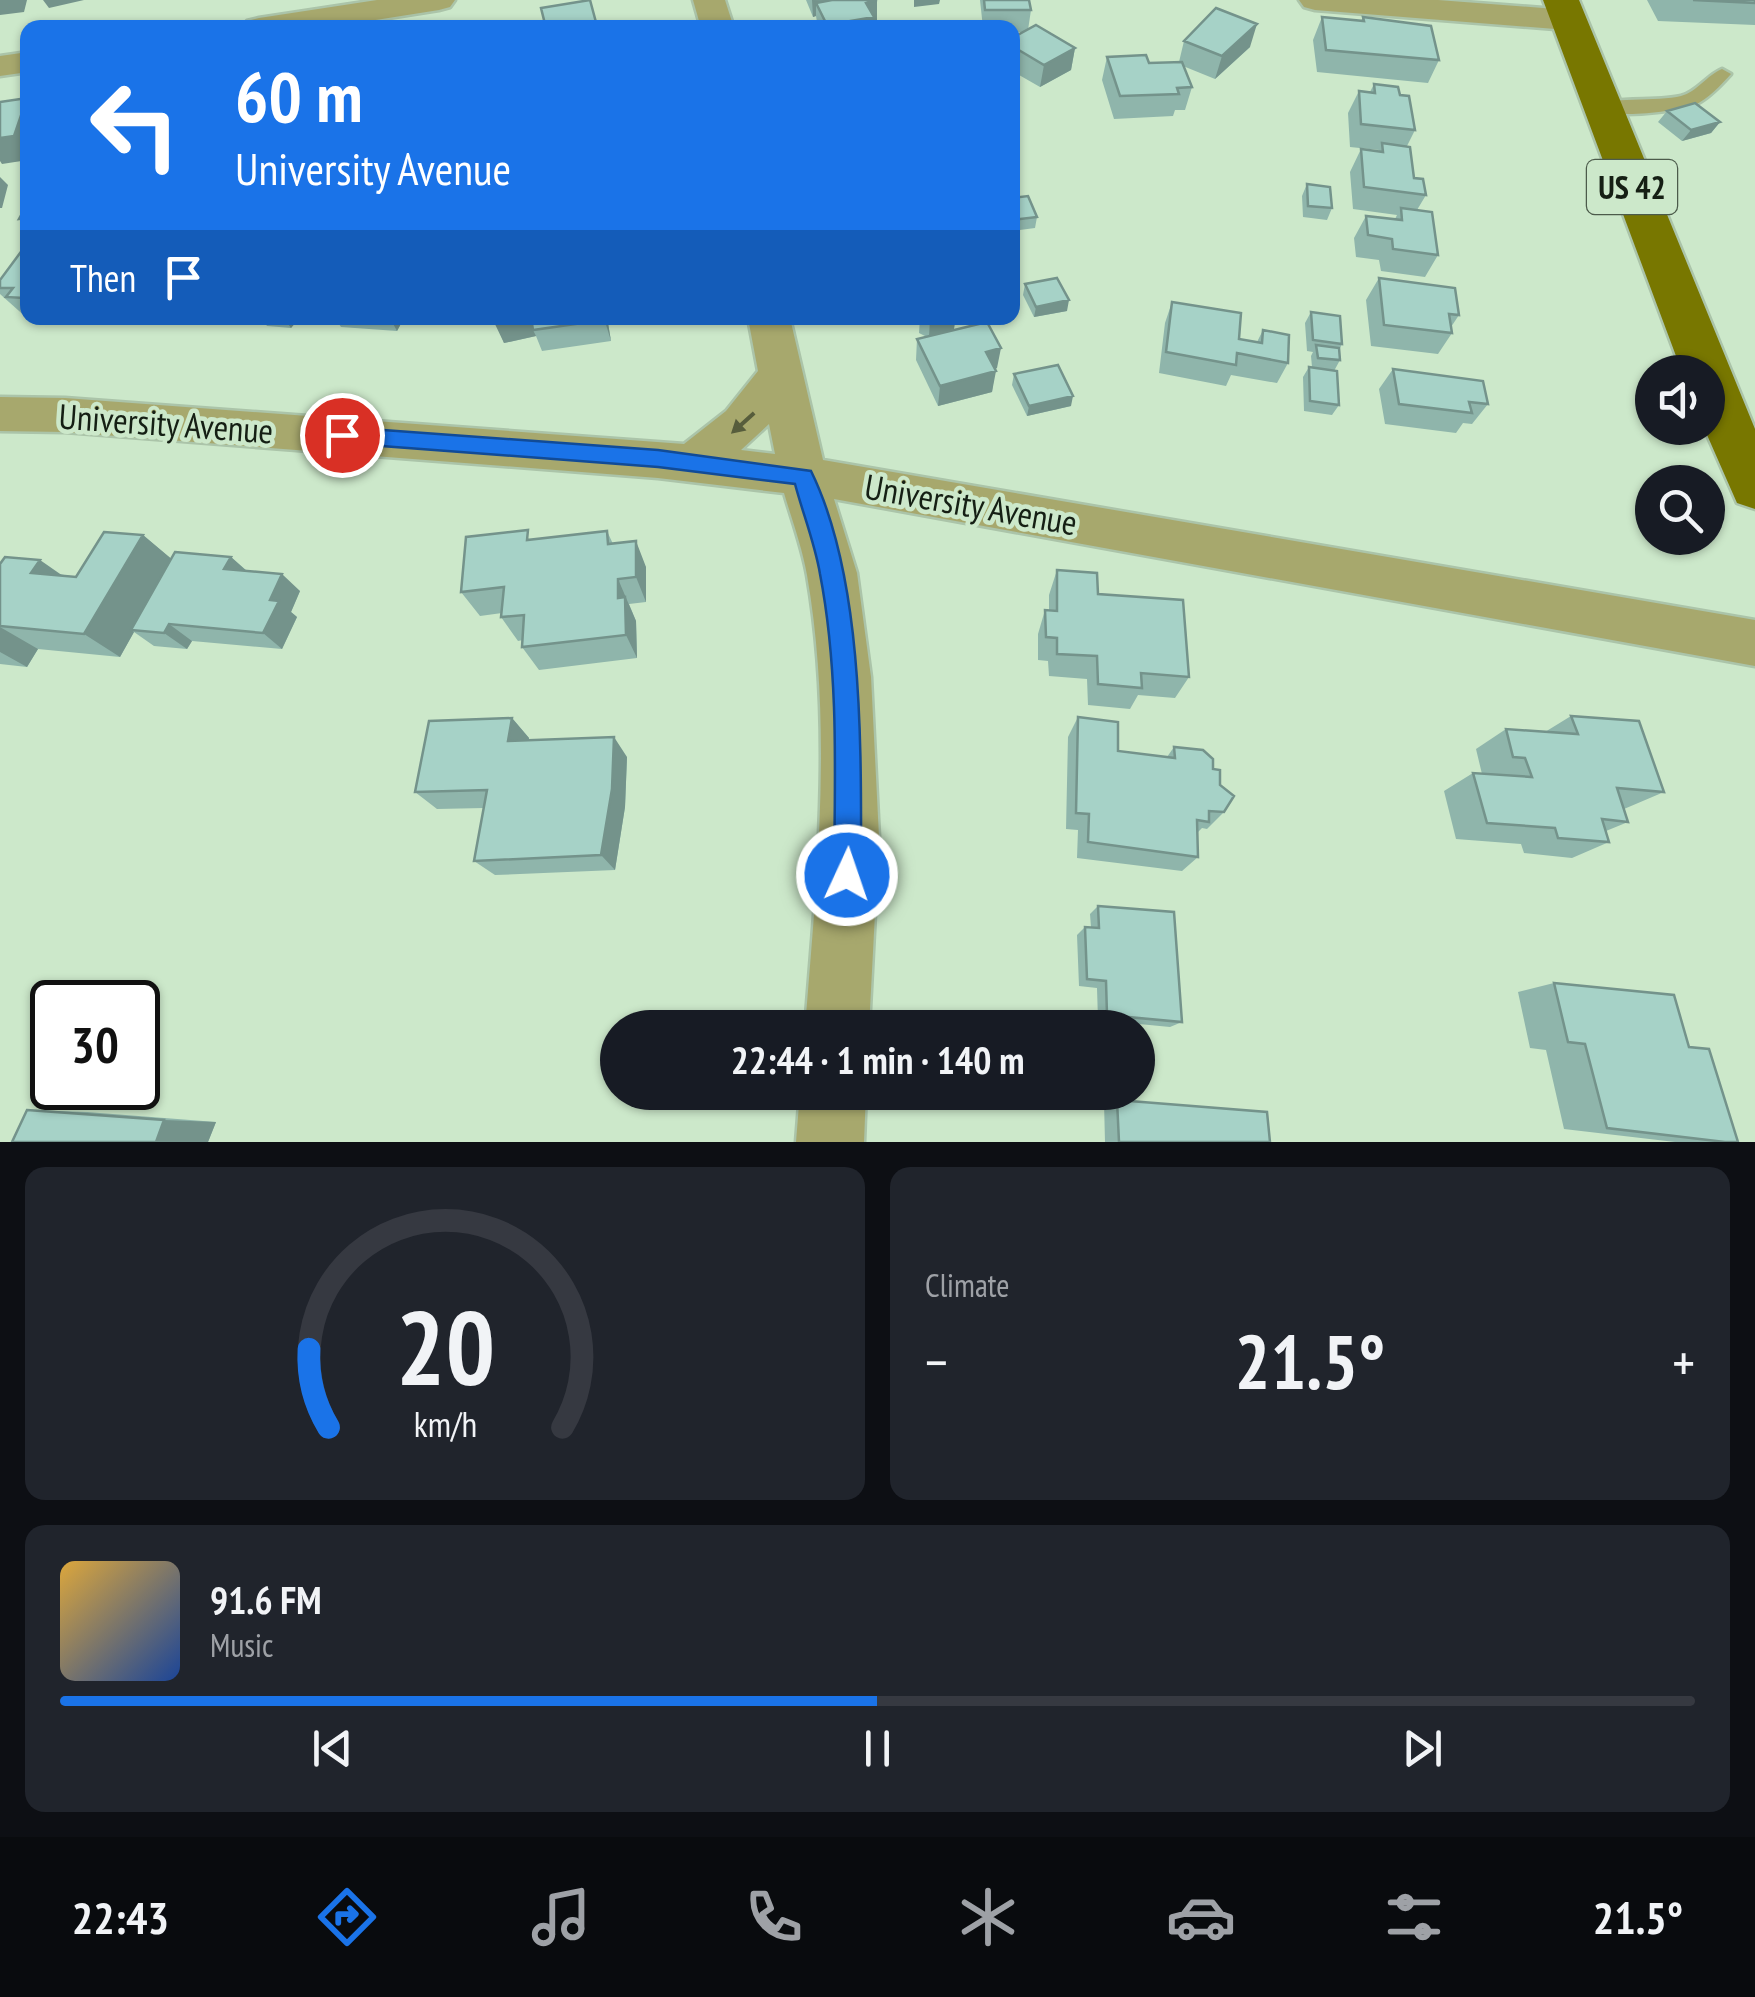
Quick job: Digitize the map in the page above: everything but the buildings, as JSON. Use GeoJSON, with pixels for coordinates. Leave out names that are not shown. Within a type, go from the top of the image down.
{"type":"FeatureCollection","features":[{"type":"Feature","properties":{"kind":"main road","name":"US 42"},"geometry":{"type":"LineString","coordinates":[[1565,10],[1698,355]]}},
{"type":"Feature","properties":{"kind":"main road","name":"US 42"},"geometry":{"type":"LineString","coordinates":[[1725,419],[1755,488]]}},
{"type":"Feature","properties":{"kind":"street"},"geometry":{"type":"LineString","coordinates":[[310,20],[439,0]]}},
{"type":"Feature","properties":{"kind":"street"},"geometry":{"type":"LineString","coordinates":[[1315,0],[1565,10]]}},
{"type":"Feature","properties":{"kind":"street"},"geometry":{"type":"LineString","coordinates":[[771,325],[803,477],[832,573],[848,729],[850,837],[839,1010]]}},
{"type":"Feature","properties":{"kind":"street"},"geometry":{"type":"LineString","coordinates":[[691,463],[746,423],[781,371]]}},
{"type":"Feature","properties":{"kind":"street","name":"University Avenue"},"geometry":{"type":"LineString","coordinates":[[0,414],[65,415],[691,463],[865,484],[1755,643]]}},
{"type":"Feature","properties":{"kind":"street"},"geometry":{"type":"LineString","coordinates":[[830,1142],[832,1110]]}},
{"type":"Feature","properties":{"kind":"lane"},"geometry":{"type":"LineString","coordinates":[[1600,107],[1639,108],[1692,100],[1722,74]]}},
{"type":"Feature","properties":{"kind":"route"},"geometry":{"type":"LineString","coordinates":[[342,435],[658,459],[803,477],[832,573],[844,678],[850,837],[847,875]]}}]}
